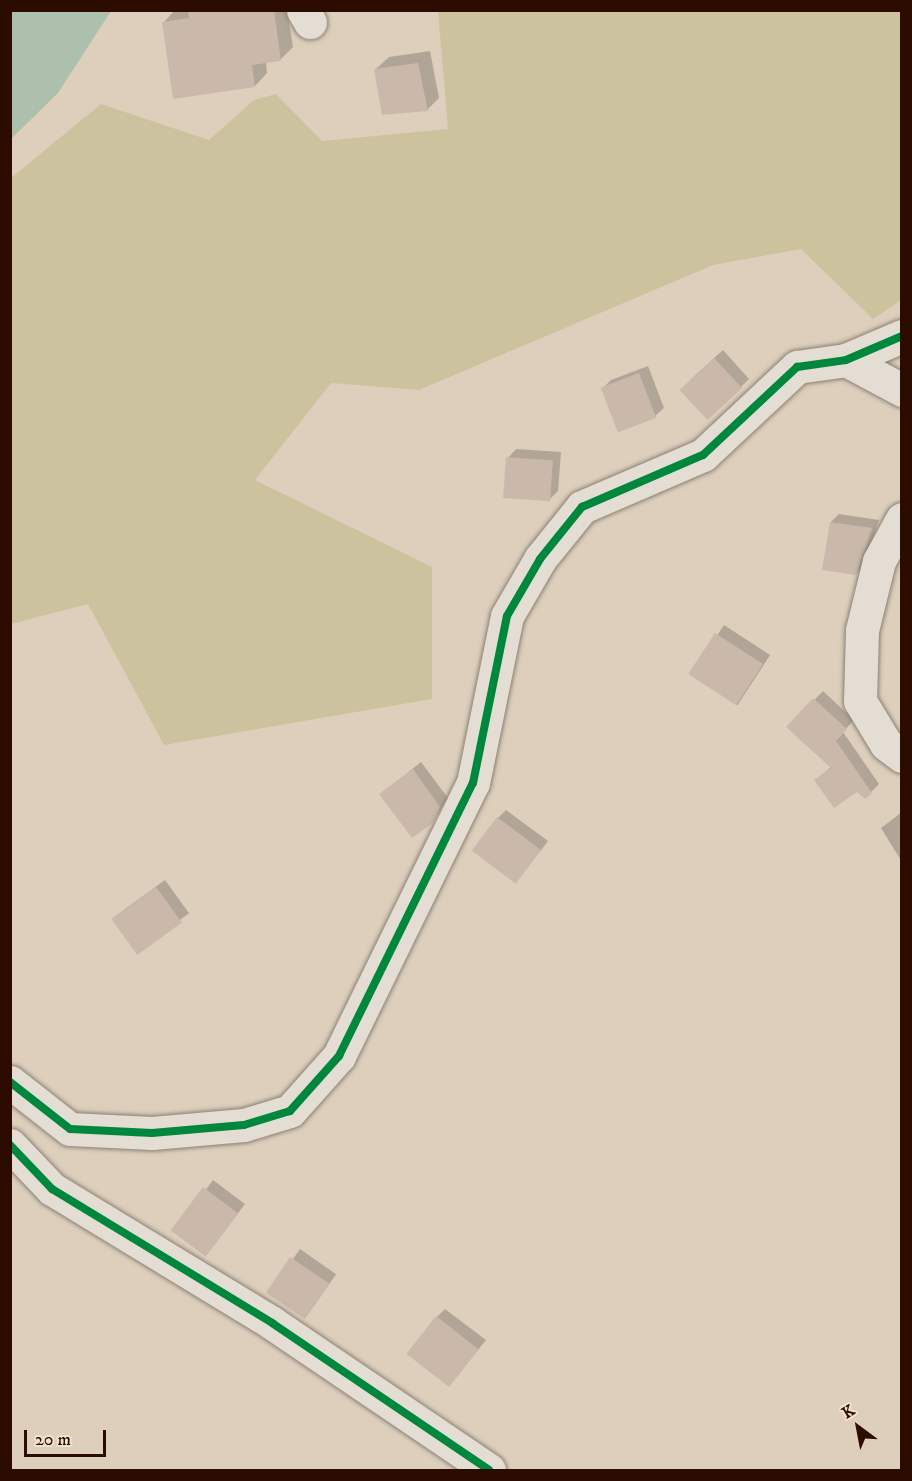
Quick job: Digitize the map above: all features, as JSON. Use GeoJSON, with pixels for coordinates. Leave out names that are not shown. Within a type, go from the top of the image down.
{"type":"FeatureCollection","features":[{"type":"Feature","properties":{"kind":"street"},"geometry":{"type":"LineString","coordinates":[[10,1082],[70,1129],[152,1133],[244,1125],[290,1111],[339,1056],[473,783],[507,616],[540,559],[582,507],[702,455],[797,367],[846,360],[902,336]]}},
{"type":"Feature","properties":{"kind":"street"},"geometry":{"type":"LineString","coordinates":[[846,360],[902,390]]}},
{"type":"Feature","properties":{"kind":"street"},"geometry":{"type":"LineString","coordinates":[[902,519],[879,561],[862,630],[860,701],[886,744],[902,756]]}},
{"type":"Feature","properties":{"kind":"street"},"geometry":{"type":"LineString","coordinates":[[10,1145],[52,1189],[272,1323],[489,1470]]}},
{"type":"Feature","properties":{"kind":"shaded area"},"geometry":{"type":"Polygon","coordinates":[[[11,10],[111,11],[58,93],[11,139],[11,10]]]}},
{"type":"Feature","properties":{"kind":"shaded area"},"geometry":{"type":"Polygon","coordinates":[[[438,11],[901,11],[901,300],[873,319],[801,249],[713,265],[419,390],[331,383],[255,480],[432,567],[432,699],[164,745],[88,604],[11,624],[11,178],[101,104],[209,140],[254,100],[276,94],[322,141],[448,129],[438,11]]]}},
{"type":"Feature","properties":{"kind":"building"},"geometry":{"type":"Polygon","coordinates":[[[188,10],[274,10],[281,61],[252,65],[255,87],[173,99],[162,22],[189,18],[188,10]]]}},
{"type":"Feature","properties":{"kind":"building"},"geometry":{"type":"Polygon","coordinates":[[[418,63],[428,111],[382,115],[374,69],[418,63]]]}},
{"type":"Feature","properties":{"kind":"building"},"geometry":{"type":"Polygon","coordinates":[[[714,358],[742,388],[708,420],[680,390],[714,358]]]}},
{"type":"Feature","properties":{"kind":"building"},"geometry":{"type":"Polygon","coordinates":[[[639,373],[656,418],[618,433],[601,388],[639,373]]]}},
{"type":"Feature","properties":{"kind":"building"},"geometry":{"type":"Polygon","coordinates":[[[506,457],[553,460],[550,501],[503,498],[506,457]]]}},
{"type":"Feature","properties":{"kind":"building"},"geometry":{"type":"Polygon","coordinates":[[[830,522],[872,528],[856,575],[822,570],[830,522]]]}},
{"type":"Feature","properties":{"kind":"building"},"geometry":{"type":"Polygon","coordinates":[[[715,633],[763,664],[736,705],[688,674],[715,633]]]}},
{"type":"Feature","properties":{"kind":"building"},"geometry":{"type":"Polygon","coordinates":[[[813,698],[847,729],[836,741],[872,793],[865,799],[857,792],[834,808],[814,780],[831,768],[786,727],[813,698]]]}},
{"type":"Feature","properties":{"kind":"building"},"geometry":{"type":"Polygon","coordinates":[[[413,769],[440,807],[433,823],[412,838],[379,794],[413,769]]]}},
{"type":"Feature","properties":{"kind":"building"},"geometry":{"type":"Polygon","coordinates":[[[497,817],[541,850],[516,884],[472,851],[497,817]]]}},
{"type":"Feature","properties":{"kind":"building"},"geometry":{"type":"Polygon","coordinates":[[[156,887],[182,923],[137,955],[112,919],[156,887]]]}},
{"type":"Feature","properties":{"kind":"building"},"geometry":{"type":"Polygon","coordinates":[[[203,1187],[238,1213],[206,1257],[171,1230],[203,1187]]]}},
{"type":"Feature","properties":{"kind":"building"},"geometry":{"type":"Polygon","coordinates":[[[290,1257],[329,1283],[305,1319],[266,1293],[290,1257]]]}},
{"type":"Feature","properties":{"kind":"building"},"geometry":{"type":"Polygon","coordinates":[[[436,1316],[479,1349],[449,1387],[406,1354],[436,1316]]]}},
{"type":"Feature","properties":{"kind":"cycle path"},"geometry":{"type":"LineString","coordinates":[[10,1082],[70,1129],[152,1133],[244,1125],[290,1111],[339,1056],[473,783],[507,616],[540,559],[582,507],[703,455],[797,367],[846,360],[902,336]]}},
{"type":"Feature","properties":{"kind":"cycle path"},"geometry":{"type":"LineString","coordinates":[[10,1145],[52,1189],[272,1323],[489,1470]]}}]}
